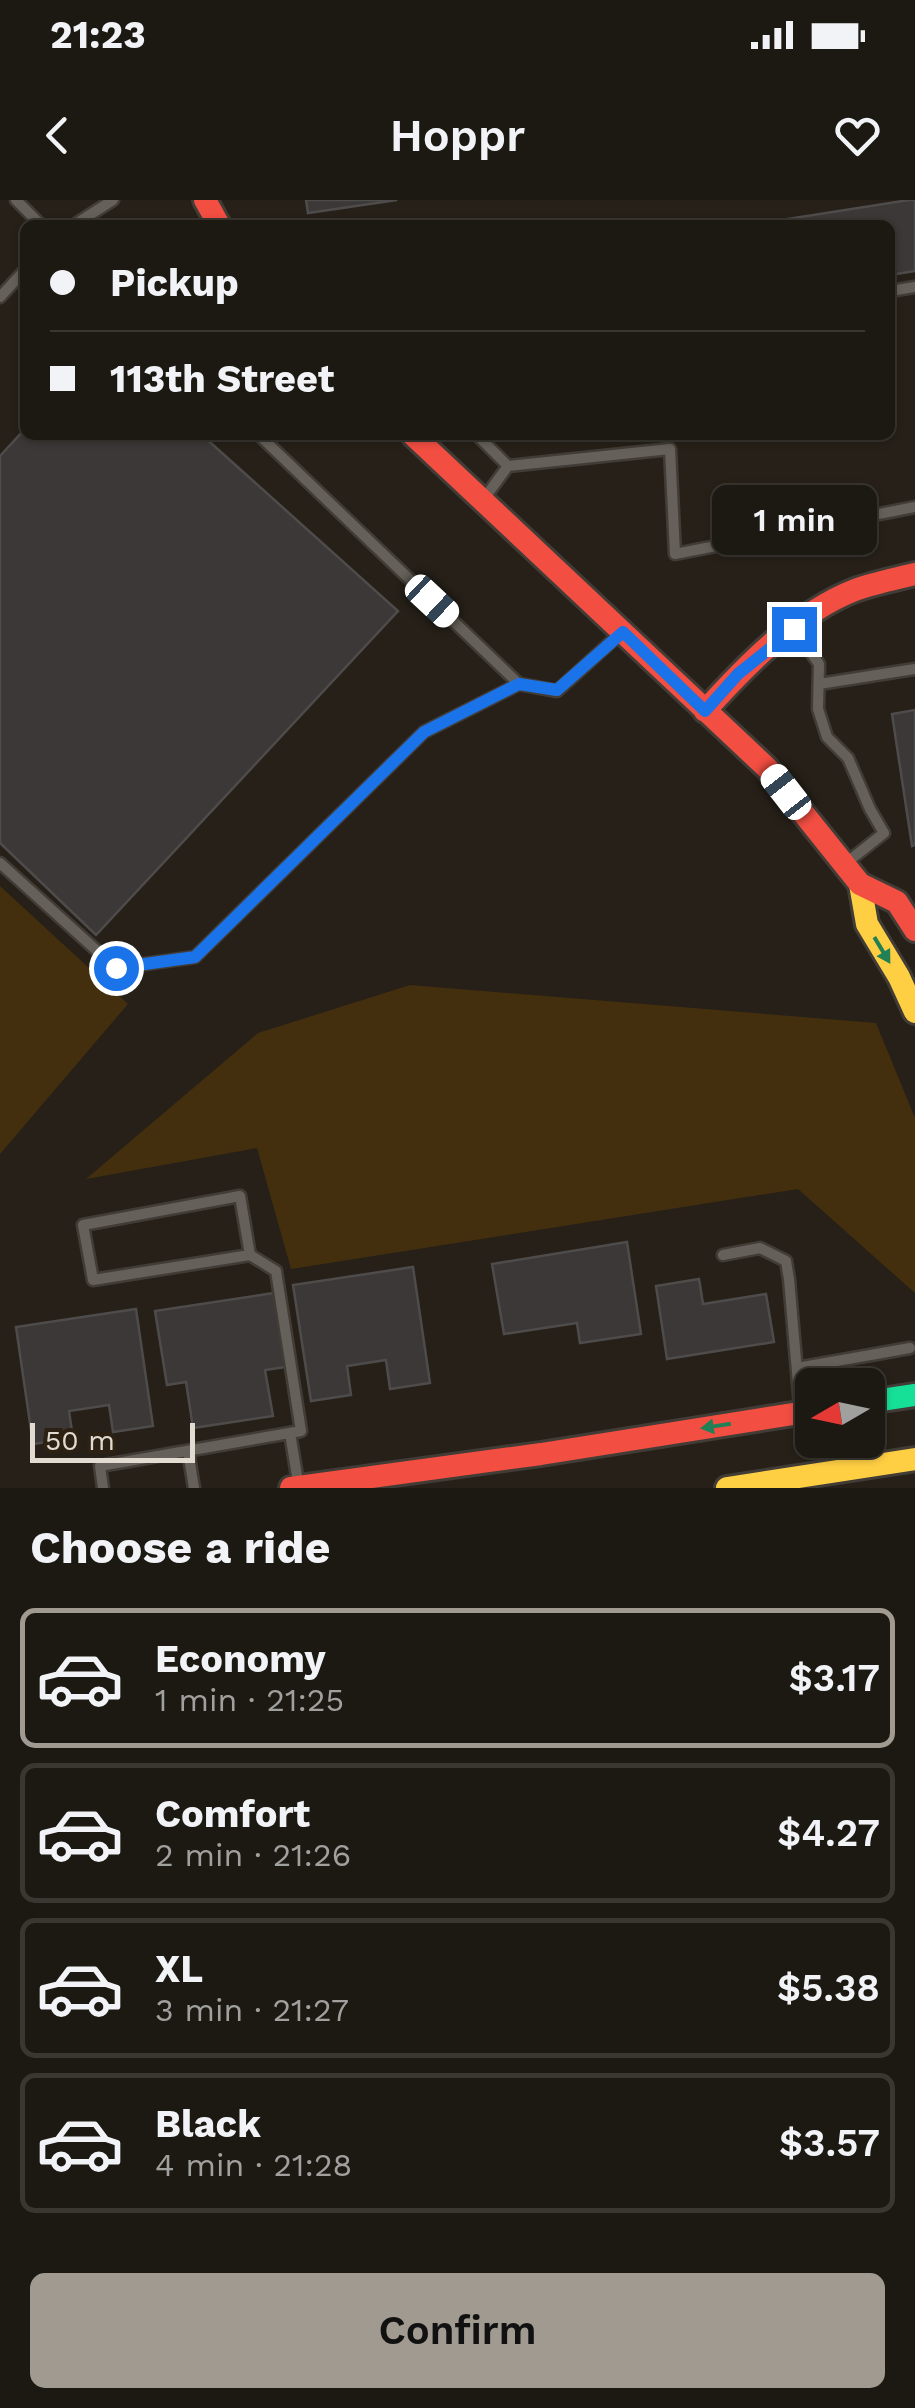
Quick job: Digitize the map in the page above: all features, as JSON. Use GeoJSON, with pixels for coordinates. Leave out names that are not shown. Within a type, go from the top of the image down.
{"type":"FeatureCollection","features":[{"type":"Feature","properties":{"kind":"street"},"geometry":{"type":"LineString","coordinates":[[418,440],[767,768],[860,884],[897,902],[915,930]]}},
{"type":"Feature","properties":{"kind":"street"},"geometry":{"type":"LineString","coordinates":[[705,711],[738,674],[810,614],[855,590],[915,574]]}},
{"type":"Feature","properties":{"kind":"street"},"geometry":{"type":"LineString","coordinates":[[860,884],[867,924],[915,1012]]}},
{"type":"Feature","properties":{"kind":"street"},"geometry":{"type":"LineString","coordinates":[[885,1399],[915,1395]]}},
{"type":"Feature","properties":{"kind":"street"},"geometry":{"type":"LineString","coordinates":[[290,1488],[795,1414]]}},
{"type":"Feature","properties":{"kind":"street"},"geometry":{"type":"LineString","coordinates":[[727,1488],[866,1472],[915,1458]]}},
{"type":"Feature","properties":{"kind":"lane"},"geometry":{"type":"LineString","coordinates":[[16,200],[36,220]]}},
{"type":"Feature","properties":{"kind":"lane"},"geometry":{"type":"LineString","coordinates":[[82,220],[113,200]]}},
{"type":"Feature","properties":{"kind":"lane"},"geometry":{"type":"LineString","coordinates":[[0,297],[20,275]]}},
{"type":"Feature","properties":{"kind":"lane"},"geometry":{"type":"LineString","coordinates":[[264,440],[519,684],[557,690],[623,632]]}},
{"type":"Feature","properties":{"kind":"lane"},"geometry":{"type":"LineString","coordinates":[[482,440],[508,466]]}},
{"type":"Feature","properties":{"kind":"lane"},"geometry":{"type":"LineString","coordinates":[[669,440],[675,554],[915,507]]}},
{"type":"Feature","properties":{"kind":"lane"},"geometry":{"type":"LineString","coordinates":[[483,500],[508,466],[670,448]]}},
{"type":"Feature","properties":{"kind":"lane"},"geometry":{"type":"LineString","coordinates":[[794,629],[819,664],[818,709],[827,738],[848,758],[884,833],[844,864]]}},
{"type":"Feature","properties":{"kind":"lane"},"geometry":{"type":"LineString","coordinates":[[819,684],[915,668]]}},
{"type":"Feature","properties":{"kind":"lane"},"geometry":{"type":"LineString","coordinates":[[0,863],[116,968],[195,957],[424,732],[519,684]]}},
{"type":"Feature","properties":{"kind":"lane"},"geometry":{"type":"LineString","coordinates":[[104,1488],[100,1466],[301,1431],[276,1271],[250,1255],[93,1280],[83,1225],[240,1196],[250,1255]]}},
{"type":"Feature","properties":{"kind":"lane"},"geometry":{"type":"LineString","coordinates":[[723,1255],[760,1248],[786,1261],[797,1368],[910,1348]]}},
{"type":"Feature","properties":{"kind":"lane"},"geometry":{"type":"LineString","coordinates":[[290,1433],[299,1488]]}},
{"type":"Feature","properties":{"kind":"lane"},"geometry":{"type":"LineString","coordinates":[[188,1450],[194,1488]]}},
{"type":"Feature","properties":{"kind":"shaded area"},"geometry":{"type":"Polygon","coordinates":[[[0,886],[128,1004],[0,1154],[0,886]]]}},
{"type":"Feature","properties":{"kind":"shaded area"},"geometry":{"type":"Polygon","coordinates":[[[410,985],[876,1023],[915,1118],[915,1293],[798,1189],[291,1269],[257,1148],[86,1179],[258,1033],[410,985]]]}},
{"type":"Feature","properties":{"kind":"building"},"geometry":{"type":"Polygon","coordinates":[[[306,200],[397,200],[308,213],[306,200]]]}},
{"type":"Feature","properties":{"kind":"building"},"geometry":{"type":"Polygon","coordinates":[[[915,200],[915,271],[895,274],[895,220],[781,220],[915,200]]]}},
{"type":"Feature","properties":{"kind":"building"},"geometry":{"type":"Polygon","coordinates":[[[20,434],[20,440],[208,440],[398,611],[96,935],[0,843],[0,456],[20,434]]]}},
{"type":"Feature","properties":{"kind":"building"},"geometry":{"type":"Polygon","coordinates":[[[915,710],[915,845],[912,846],[892,714],[915,710]]]}},
{"type":"Feature","properties":{"kind":"building"},"geometry":{"type":"Polygon","coordinates":[[[627,1242],[641,1334],[580,1343],[577,1323],[504,1334],[492,1264],[627,1242]]]}},
{"type":"Feature","properties":{"kind":"building"},"geometry":{"type":"Polygon","coordinates":[[[413,1267],[430,1383],[390,1389],[386,1360],[347,1366],[351,1395],[311,1401],[293,1285],[413,1267]]]}},
{"type":"Feature","properties":{"kind":"building"},"geometry":{"type":"Polygon","coordinates":[[[699,1279],[703,1304],[766,1294],[774,1342],[667,1359],[656,1286],[699,1279]]]}},
{"type":"Feature","properties":{"kind":"building"},"geometry":{"type":"Polygon","coordinates":[[[274,1293],[286,1367],[265,1370],[273,1416],[193,1428],[186,1382],[167,1385],[155,1311],[274,1293]]]}},
{"type":"Feature","properties":{"kind":"building"},"geometry":{"type":"Polygon","coordinates":[[[136,1309],[153,1426],[113,1432],[109,1405],[69,1411],[73,1438],[33,1444],[16,1327],[136,1309]]]}},
{"type":"Feature","properties":{"kind":"traffic: fast"},"geometry":{"type":"LineString","coordinates":[[885,1399],[915,1395]]}},
{"type":"Feature","properties":{"kind":"traffic: slow"},"geometry":{"type":"LineString","coordinates":[[860,884],[867,924],[915,1012]]}},
{"type":"Feature","properties":{"kind":"traffic: slow"},"geometry":{"type":"LineString","coordinates":[[727,1488],[915,1459]]}},
{"type":"Feature","properties":{"kind":"traffic: jam"},"geometry":{"type":"LineString","coordinates":[[205,200],[216,220]]}},
{"type":"Feature","properties":{"kind":"traffic: jam"},"geometry":{"type":"LineString","coordinates":[[418,440],[767,768],[860,884],[897,902],[915,930]]}},
{"type":"Feature","properties":{"kind":"traffic: jam"},"geometry":{"type":"LineString","coordinates":[[705,711],[755,659],[813,612],[855,590],[915,574]]}},
{"type":"Feature","properties":{"kind":"traffic: jam"},"geometry":{"type":"LineString","coordinates":[[291,1488],[795,1414]]}},
{"type":"Feature","properties":{"kind":"route"},"geometry":{"type":"LineString","coordinates":[[116,968],[195,957],[424,732],[519,684],[557,690],[623,632],[705,711],[738,674],[794,629]]}}]}
